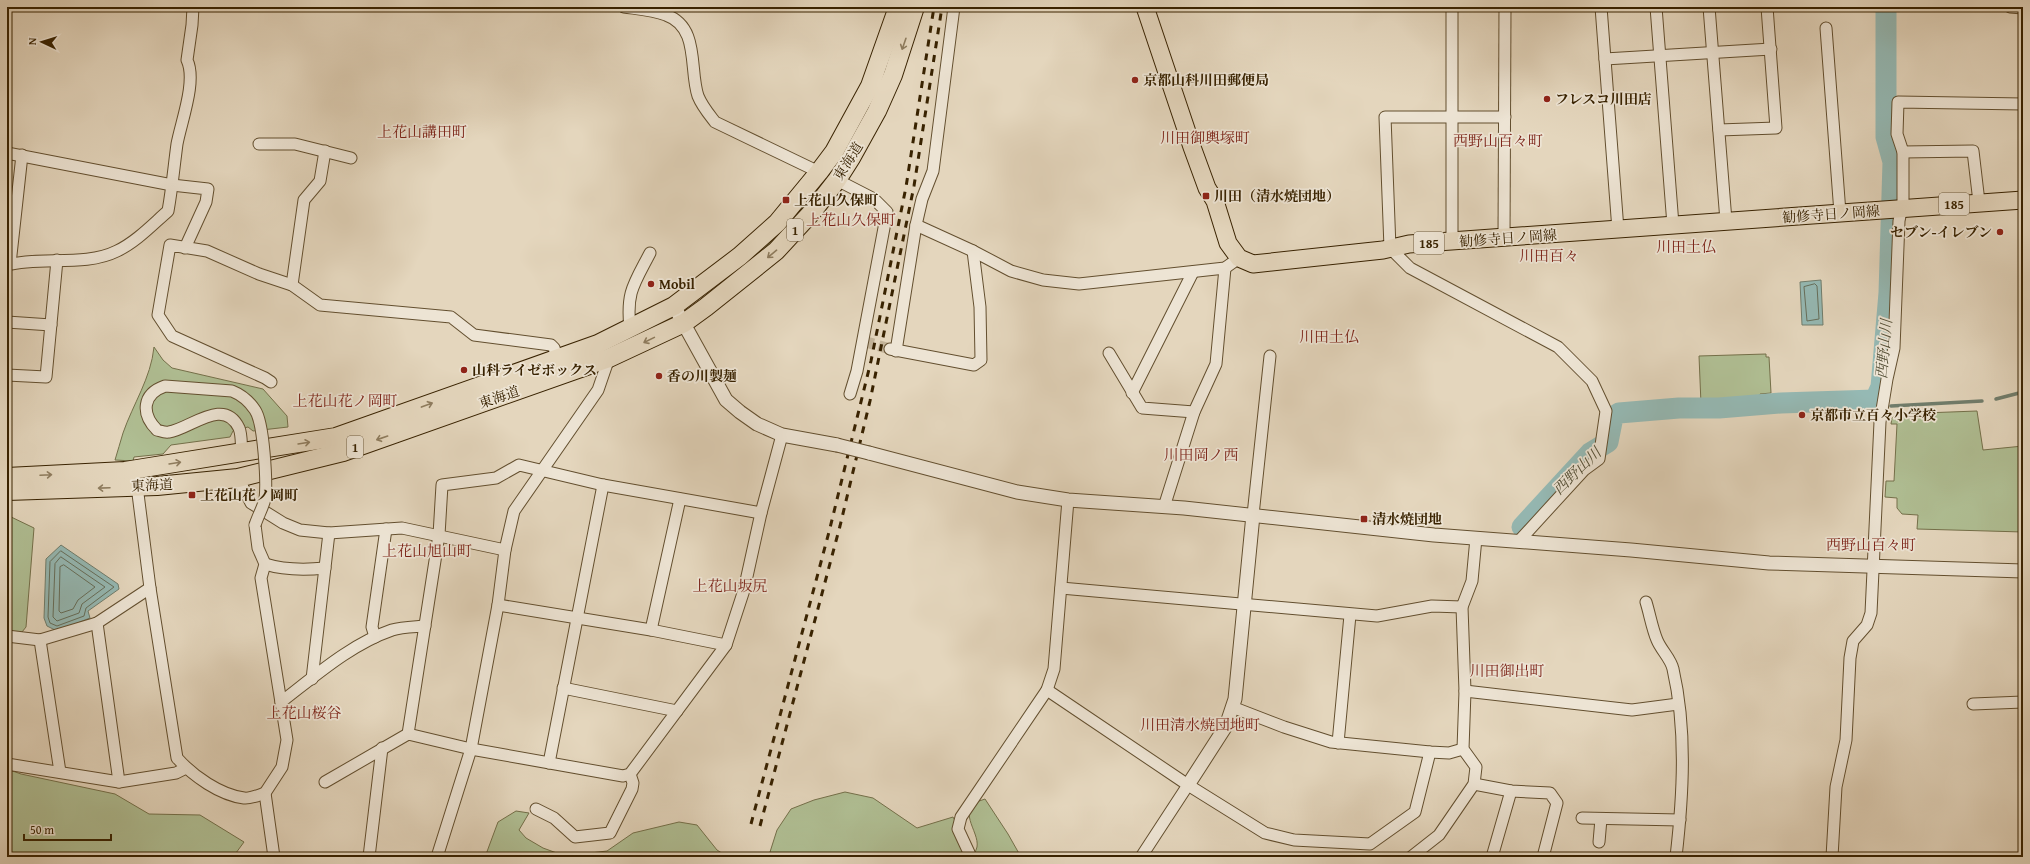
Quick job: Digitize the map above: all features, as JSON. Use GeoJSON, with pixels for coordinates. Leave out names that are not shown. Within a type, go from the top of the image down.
{"type":"FeatureCollection","features":[{"type":"Feature","properties":{"kind":"highway","name":"東海道"},"geometry":{"type":"LineString","coordinates":[[7,477],[125,471],[336,438],[598,344],[674,306],[735,260],[777,223],[834,152],[870,86],[898,7]]}},
{"type":"Feature","properties":{"kind":"highway","name":"東海道"},"geometry":{"type":"LineString","coordinates":[[7,491],[157,486],[238,478],[343,452],[610,358],[684,323],[776,251],[812,212],[837,180],[852,158],[877,111],[893,75],[915,7]]}},
{"type":"Feature","properties":{"kind":"main road"},"geometry":{"type":"LineString","coordinates":[[1144,7],[1207,188],[1215,201],[1228,243],[1239,258]]}},
{"type":"Feature","properties":{"kind":"main road","name":"勧修寺日ノ岡線"},"geometry":{"type":"LineString","coordinates":[[1239,258],[1253,264],[1390,248],[1409,244],[2023,200]]}},
{"type":"Feature","properties":{"kind":"street"},"geometry":{"type":"LineString","coordinates":[[22,155],[9,264],[57,260],[85,260],[116,252],[143,233],[168,211],[177,145],[186,108],[190,80],[189,65],[187,60],[193,7]]}},
{"type":"Feature","properties":{"kind":"street"},"geometry":{"type":"LineString","coordinates":[[624,7],[666,15],[676,20],[682,26],[691,46],[698,95],[704,109],[715,122],[819,172]]}},
{"type":"Feature","properties":{"kind":"street"},"geometry":{"type":"LineString","coordinates":[[954,7],[933,171],[922,198],[893,350],[974,365],[981,360],[980,307],[973,251]]}},
{"type":"Feature","properties":{"kind":"street"},"geometry":{"type":"LineString","coordinates":[[1452,7],[1452,242]]}},
{"type":"Feature","properties":{"kind":"street"},"geometry":{"type":"LineString","coordinates":[[1504,238],[1505,7]]}},
{"type":"Feature","properties":{"kind":"street"},"geometry":{"type":"LineString","coordinates":[[1601,7],[1618,230]]}},
{"type":"Feature","properties":{"kind":"street"},"geometry":{"type":"LineString","coordinates":[[1656,7],[1672,225]]}},
{"type":"Feature","properties":{"kind":"street"},"geometry":{"type":"LineString","coordinates":[[1709,7],[1726,221]]}},
{"type":"Feature","properties":{"kind":"street"},"geometry":{"type":"LineString","coordinates":[[1719,130],[1776,128],[1767,7]]}},
{"type":"Feature","properties":{"kind":"street"},"geometry":{"type":"LineString","coordinates":[[2010,7],[2023,8]]}},
{"type":"Feature","properties":{"kind":"street"},"geometry":{"type":"LineString","coordinates":[[1826,28],[1840,213]]}},
{"type":"Feature","properties":{"kind":"street"},"geometry":{"type":"LineString","coordinates":[[1605,59],[1770,49]]}},
{"type":"Feature","properties":{"kind":"street"},"geometry":{"type":"LineString","coordinates":[[1832,857],[1836,787],[1846,740],[1850,658],[1853,641],[1867,625],[1871,613],[1880,422],[1894,348],[1895,209],[1902,201],[1903,152],[1897,134],[1898,102],[2023,104]]}},
{"type":"Feature","properties":{"kind":"street"},"geometry":{"type":"LineString","coordinates":[[1505,117],[1385,117],[1390,248],[1410,268],[1558,347],[1592,381],[1606,411],[1599,459],[1584,470],[1519,541]]}},
{"type":"Feature","properties":{"kind":"street"},"geometry":{"type":"LineString","coordinates":[[259,144],[295,144],[351,158]]}},
{"type":"Feature","properties":{"kind":"street"},"geometry":{"type":"LineString","coordinates":[[292,285],[304,200],[320,181],[325,151]]}},
{"type":"Feature","properties":{"kind":"street"},"geometry":{"type":"LineString","coordinates":[[1903,152],[1973,151],[1979,202]]}},
{"type":"Feature","properties":{"kind":"street"},"geometry":{"type":"LineString","coordinates":[[7,153],[172,185],[208,189],[206,202],[185,248]]}},
{"type":"Feature","properties":{"kind":"street"},"geometry":{"type":"LineString","coordinates":[[837,180],[874,200],[887,212],[858,371],[850,394]]}},
{"type":"Feature","properties":{"kind":"street"},"geometry":{"type":"LineString","coordinates":[[916,225],[973,251],[1011,271],[1043,280],[1080,284],[1225,268],[1239,258]]}},
{"type":"Feature","properties":{"kind":"street"},"geometry":{"type":"LineString","coordinates":[[271,382],[172,336],[158,315],[170,245],[207,251],[259,274],[292,285],[320,305],[451,317],[474,335],[551,345],[554,348],[558,359]]}},
{"type":"Feature","properties":{"kind":"street"},"geometry":{"type":"LineString","coordinates":[[630,328],[628,309],[630,292],[650,253]]}},
{"type":"Feature","properties":{"kind":"street"},"geometry":{"type":"LineString","coordinates":[[7,375],[46,377],[57,260]]}},
{"type":"Feature","properties":{"kind":"street"},"geometry":{"type":"LineString","coordinates":[[1164,507],[1194,412],[1216,364],[1225,268]]}},
{"type":"Feature","properties":{"kind":"street"},"geometry":{"type":"LineString","coordinates":[[1132,393],[1192,272]]}},
{"type":"Feature","properties":{"kind":"street"},"geometry":{"type":"LineString","coordinates":[[674,306],[726,400],[757,424],[782,435],[869,452],[1017,492],[1068,500],[1253,515],[1361,528],[1769,563],[1873,568],[2023,571]]}},
{"type":"Feature","properties":{"kind":"street"},"geometry":{"type":"LineString","coordinates":[[7,322],[51,325]]}},
{"type":"Feature","properties":{"kind":"street"},"geometry":{"type":"LineString","coordinates":[[1110,354],[1142,408],[1194,412]]}},
{"type":"Feature","properties":{"kind":"street"},"geometry":{"type":"LineString","coordinates":[[1144,856],[1226,726],[1235,698],[1270,356]]}},
{"type":"Feature","properties":{"kind":"street"},"geometry":{"type":"LineString","coordinates":[[437,857],[471,749],[514,511],[598,390],[610,358]]}},
{"type":"Feature","properties":{"kind":"street"},"geometry":{"type":"LineString","coordinates":[[242,453],[239,429],[232,419],[224,415],[215,414],[181,429],[168,432],[157,430],[149,422],[146,412],[146,403],[156,389],[165,386],[232,391],[241,395],[249,402],[256,411],[260,421],[265,485],[264,499],[255,525],[258,548],[265,564],[260,578],[287,740],[282,767],[265,793],[274,857]]}},
{"type":"Feature","properties":{"kind":"street"},"geometry":{"type":"LineString","coordinates":[[325,782],[408,734],[471,749],[623,776],[630,774],[726,645],[744,590],[761,512],[782,435]]}},
{"type":"Feature","properties":{"kind":"street"},"geometry":{"type":"LineString","coordinates":[[408,734],[439,535],[442,485],[496,478],[519,465],[542,472],[603,485],[761,512]]}},
{"type":"Feature","properties":{"kind":"street"},"geometry":{"type":"LineString","coordinates":[[238,478],[251,503],[282,523],[300,530],[329,533],[402,528],[506,550]]}},
{"type":"Feature","properties":{"kind":"street"},"geometry":{"type":"LineString","coordinates":[[549,763],[603,485]]}},
{"type":"Feature","properties":{"kind":"street"},"geometry":{"type":"LineString","coordinates":[[137,486],[150,588],[177,758],[186,768],[226,794],[246,798],[265,793]]}},
{"type":"Feature","properties":{"kind":"street"},"geometry":{"type":"LineString","coordinates":[[651,630],[680,498]]}},
{"type":"Feature","properties":{"kind":"street"},"geometry":{"type":"LineString","coordinates":[[971,857],[958,829],[961,817],[1047,690],[1054,669],[1068,500]]}},
{"type":"Feature","properties":{"kind":"street"},"geometry":{"type":"LineString","coordinates":[[375,637],[372,627],[386,529]]}},
{"type":"Feature","properties":{"kind":"street"},"geometry":{"type":"LineString","coordinates":[[312,679],[329,533]]}},
{"type":"Feature","properties":{"kind":"street"},"geometry":{"type":"LineString","coordinates":[[1412,857],[1439,835],[1474,784],[1476,767],[1463,749],[1465,691],[1462,607],[1472,581],[1476,538]]}},
{"type":"Feature","properties":{"kind":"street"},"geometry":{"type":"LineString","coordinates":[[265,564],[275,567],[307,570],[324,568]]}},
{"type":"Feature","properties":{"kind":"street"},"geometry":{"type":"LineString","coordinates":[[7,636],[40,640],[97,623],[150,588]]}},
{"type":"Feature","properties":{"kind":"street"},"geometry":{"type":"LineString","coordinates":[[1061,588],[1350,615],[1377,616],[1432,606],[1462,607]]}},
{"type":"Feature","properties":{"kind":"street"},"geometry":{"type":"LineString","coordinates":[[1646,602],[1657,640],[1673,667],[1678,704],[1682,752],[1680,820],[1676,857]]}},
{"type":"Feature","properties":{"kind":"street"},"geometry":{"type":"LineString","coordinates":[[498,605],[651,630],[726,645]]}},
{"type":"Feature","properties":{"kind":"street"},"geometry":{"type":"LineString","coordinates":[[1338,743],[1350,615]]}},
{"type":"Feature","properties":{"kind":"street"},"geometry":{"type":"LineString","coordinates":[[97,623],[119,782]]}},
{"type":"Feature","properties":{"kind":"street"},"geometry":{"type":"LineString","coordinates":[[281,702],[353,650],[375,637],[393,630],[425,626]]}},
{"type":"Feature","properties":{"kind":"street"},"geometry":{"type":"LineString","coordinates":[[40,640],[60,772]]}},
{"type":"Feature","properties":{"kind":"street"},"geometry":{"type":"LineString","coordinates":[[563,688],[677,711]]}},
{"type":"Feature","properties":{"kind":"street"},"geometry":{"type":"LineString","coordinates":[[1047,690],[1188,785],[1265,833],[1294,840],[1370,844],[1415,812],[1430,752]]}},
{"type":"Feature","properties":{"kind":"street"},"geometry":{"type":"LineString","coordinates":[[1465,691],[1632,710],[1678,704]]}},
{"type":"Feature","properties":{"kind":"street"},"geometry":{"type":"LineString","coordinates":[[1973,704],[2023,702]]}},
{"type":"Feature","properties":{"kind":"street"},"geometry":{"type":"LineString","coordinates":[[1232,707],[1284,727],[1338,743],[1449,753],[1463,749]]}},
{"type":"Feature","properties":{"kind":"street"},"geometry":{"type":"LineString","coordinates":[[369,857],[382,748]]}},
{"type":"Feature","properties":{"kind":"street"},"geometry":{"type":"LineString","coordinates":[[7,764],[119,782],[176,773],[186,768]]}},
{"type":"Feature","properties":{"kind":"street"},"geometry":{"type":"LineString","coordinates":[[536,809],[554,818],[575,837],[610,833],[632,789],[633,783],[630,774]]}},
{"type":"Feature","properties":{"kind":"street"},"geometry":{"type":"LineString","coordinates":[[1474,784],[1511,791],[1550,793],[1557,803],[1543,857]]}},
{"type":"Feature","properties":{"kind":"street"},"geometry":{"type":"LineString","coordinates":[[1492,857],[1511,791]]}},
{"type":"Feature","properties":{"kind":"street"},"geometry":{"type":"LineString","coordinates":[[1582,818],[1680,820]]}},
{"type":"Feature","properties":{"kind":"street"},"geometry":{"type":"LineString","coordinates":[[1599,842],[1601,819]]}},
{"type":"Feature","properties":{"kind":"green space"},"geometry":{"type":"Polygon","coordinates":[[[843,151],[846,154],[807,207],[771,247],[730,282],[727,278],[750,259],[843,151]]]}},
{"type":"Feature","properties":{"kind":"green space"},"geometry":{"type":"Polygon","coordinates":[[[154,347],[163,360],[172,368],[263,389],[287,416],[288,427],[253,431],[248,427],[233,431],[230,437],[171,445],[163,454],[134,457],[133,461],[115,460],[127,422],[146,380],[154,347]]]}},
{"type":"Feature","properties":{"kind":"green space"},"geometry":{"type":"Polygon","coordinates":[[[1766,354],[1766,357],[1769,357],[1771,393],[1760,394],[1760,404],[1701,404],[1699,356],[1766,354]]]}},
{"type":"Feature","properties":{"kind":"green space"},"geometry":{"type":"Polygon","coordinates":[[[1977,411],[1983,450],[2023,446],[2023,532],[1917,529],[1918,515],[1902,514],[1897,508],[1897,498],[1885,497],[1886,481],[1894,481],[1897,424],[1891,424],[1892,418],[1897,414],[1977,411]]]}},
{"type":"Feature","properties":{"kind":"green space"},"geometry":{"type":"Polygon","coordinates":[[[7,515],[34,528],[26,627],[22,632],[7,631],[7,515]]]}},
{"type":"Feature","properties":{"kind":"green space"},"geometry":{"type":"Polygon","coordinates":[[[7,769],[21,774],[115,794],[149,814],[200,815],[244,842],[233,857],[7,857],[7,769]]]}},
{"type":"Feature","properties":{"kind":"green space"},"geometry":{"type":"Polygon","coordinates":[[[845,792],[873,798],[917,828],[953,817],[959,828],[969,857],[766,857],[770,852],[777,830],[791,809],[814,800],[845,792]]]}},
{"type":"Feature","properties":{"kind":"green space"},"geometry":{"type":"Polygon","coordinates":[[[985,799],[1021,857],[970,857],[975,852],[977,841],[969,814],[971,808],[976,803],[985,799]]]}},
{"type":"Feature","properties":{"kind":"green space"},"geometry":{"type":"Polygon","coordinates":[[[516,811],[529,813],[519,830],[526,838],[543,848],[565,856],[607,851],[633,833],[679,822],[697,825],[717,850],[728,857],[485,857],[498,822],[516,811]]]}},
{"type":"Feature","properties":{"kind":"water"},"geometry":{"type":"Polygon","coordinates":[[[1821,280],[1823,325],[1802,325],[1800,282],[1821,280]]]}},
{"type":"Feature","properties":{"kind":"water"},"geometry":{"type":"Polygon","coordinates":[[[61,545],[118,584],[119,589],[88,611],[90,618],[57,631],[47,626],[44,618],[46,559],[61,545]]]}},
{"type":"Feature","properties":{"kind":"waterway","name":"西野山川"},"geometry":{"type":"LineString","coordinates":[[1522,527],[1590,453],[1608,442],[1613,417],[1619,413],[1679,408],[1719,408],[1781,403],[1875,400],[1881,387],[1889,293],[1893,162],[1886,137],[1886,7]]}},
{"type":"Feature","properties":{"kind":"waterway"},"geometry":{"type":"LineString","coordinates":[[1996,399],[2023,392]]}},
{"type":"Feature","properties":{"kind":"waterway"},"geometry":{"type":"LineString","coordinates":[[1891,406],[1982,401]]}},
{"type":"Feature","properties":{"kind":"tunnel"},"geometry":{"type":"LineString","coordinates":[[863,341],[890,349]]}},
{"type":"Feature","properties":{"kind":"railway"},"geometry":{"type":"LineString","coordinates":[[751,824],[829,532],[871,361],[906,187],[934,7]]}},
{"type":"Feature","properties":{"kind":"railway"},"geometry":{"type":"LineString","coordinates":[[760,826],[840,526],[870,401],[914,186],[942,7]]}},
{"type":"Feature","properties":{"kind":"place","name":"京都山科川田郵便局"},"geometry":{"type":"Point","coordinates":[1135,80]}},
{"type":"Feature","properties":{"kind":"place","name":"フレスコ川田店"},"geometry":{"type":"Point","coordinates":[1547,99]}},
{"type":"Feature","properties":{"kind":"place","name":"川田（清水焼団地）"},"geometry":{"type":"Point","coordinates":[1206,196]}},
{"type":"Feature","properties":{"kind":"place","name":"上花山久保町"},"geometry":{"type":"Point","coordinates":[786,200]}},
{"type":"Feature","properties":{"kind":"place","name":"セブン-イレブン"},"geometry":{"type":"Point","coordinates":[2000,232]}},
{"type":"Feature","properties":{"kind":"place","name":"Mobil"},"geometry":{"type":"Point","coordinates":[651,284]}},
{"type":"Feature","properties":{"kind":"place","name":"山科ライゼボックス"},"geometry":{"type":"Point","coordinates":[464,370]}},
{"type":"Feature","properties":{"kind":"place","name":"香の川製麺"},"geometry":{"type":"Point","coordinates":[659,376]}},
{"type":"Feature","properties":{"kind":"place","name":"京都市立百々小学校"},"geometry":{"type":"Point","coordinates":[1802,415]}},
{"type":"Feature","properties":{"kind":"place","name":"上花山花ノ岡町"},"geometry":{"type":"Point","coordinates":[192,495]}},
{"type":"Feature","properties":{"kind":"place","name":"清水焼団地"},"geometry":{"type":"Point","coordinates":[1364,519]}},
{"type":"Feature","properties":{"kind":"district","name":"上花山講田町"},"geometry":{"type":"Point","coordinates":[422,132]}},
{"type":"Feature","properties":{"kind":"district","name":"川田御輿塚町"},"geometry":{"type":"Point","coordinates":[1205,138]}},
{"type":"Feature","properties":{"kind":"district","name":"西野山百々町"},"geometry":{"type":"Point","coordinates":[1498,141]}},
{"type":"Feature","properties":{"kind":"district","name":"上花山久保町"},"geometry":{"type":"Point","coordinates":[851,220]}},
{"type":"Feature","properties":{"kind":"district","name":"川田土仏"},"geometry":{"type":"Point","coordinates":[1686,247]}},
{"type":"Feature","properties":{"kind":"district","name":"川田百々"},"geometry":{"type":"Point","coordinates":[1549,256]}},
{"type":"Feature","properties":{"kind":"district","name":"川田土仏"},"geometry":{"type":"Point","coordinates":[1329,337]}},
{"type":"Feature","properties":{"kind":"district","name":"上花山花ノ岡町"},"geometry":{"type":"Point","coordinates":[345,401]}},
{"type":"Feature","properties":{"kind":"district","name":"川田岡ノ西"},"geometry":{"type":"Point","coordinates":[1201,455]}},
{"type":"Feature","properties":{"kind":"district","name":"西野山百々町"},"geometry":{"type":"Point","coordinates":[1871,545]}},
{"type":"Feature","properties":{"kind":"district","name":"上花山旭山町"},"geometry":{"type":"Point","coordinates":[427,551]}},
{"type":"Feature","properties":{"kind":"district","name":"上花山坂尻"},"geometry":{"type":"Point","coordinates":[730,586]}},
{"type":"Feature","properties":{"kind":"district","name":"川田御出町"},"geometry":{"type":"Point","coordinates":[1507,671]}},
{"type":"Feature","properties":{"kind":"district","name":"上花山桜谷"},"geometry":{"type":"Point","coordinates":[304,713]}},
{"type":"Feature","properties":{"kind":"district","name":"川田清水焼団地町"},"geometry":{"type":"Point","coordinates":[1200,725]}}]}
